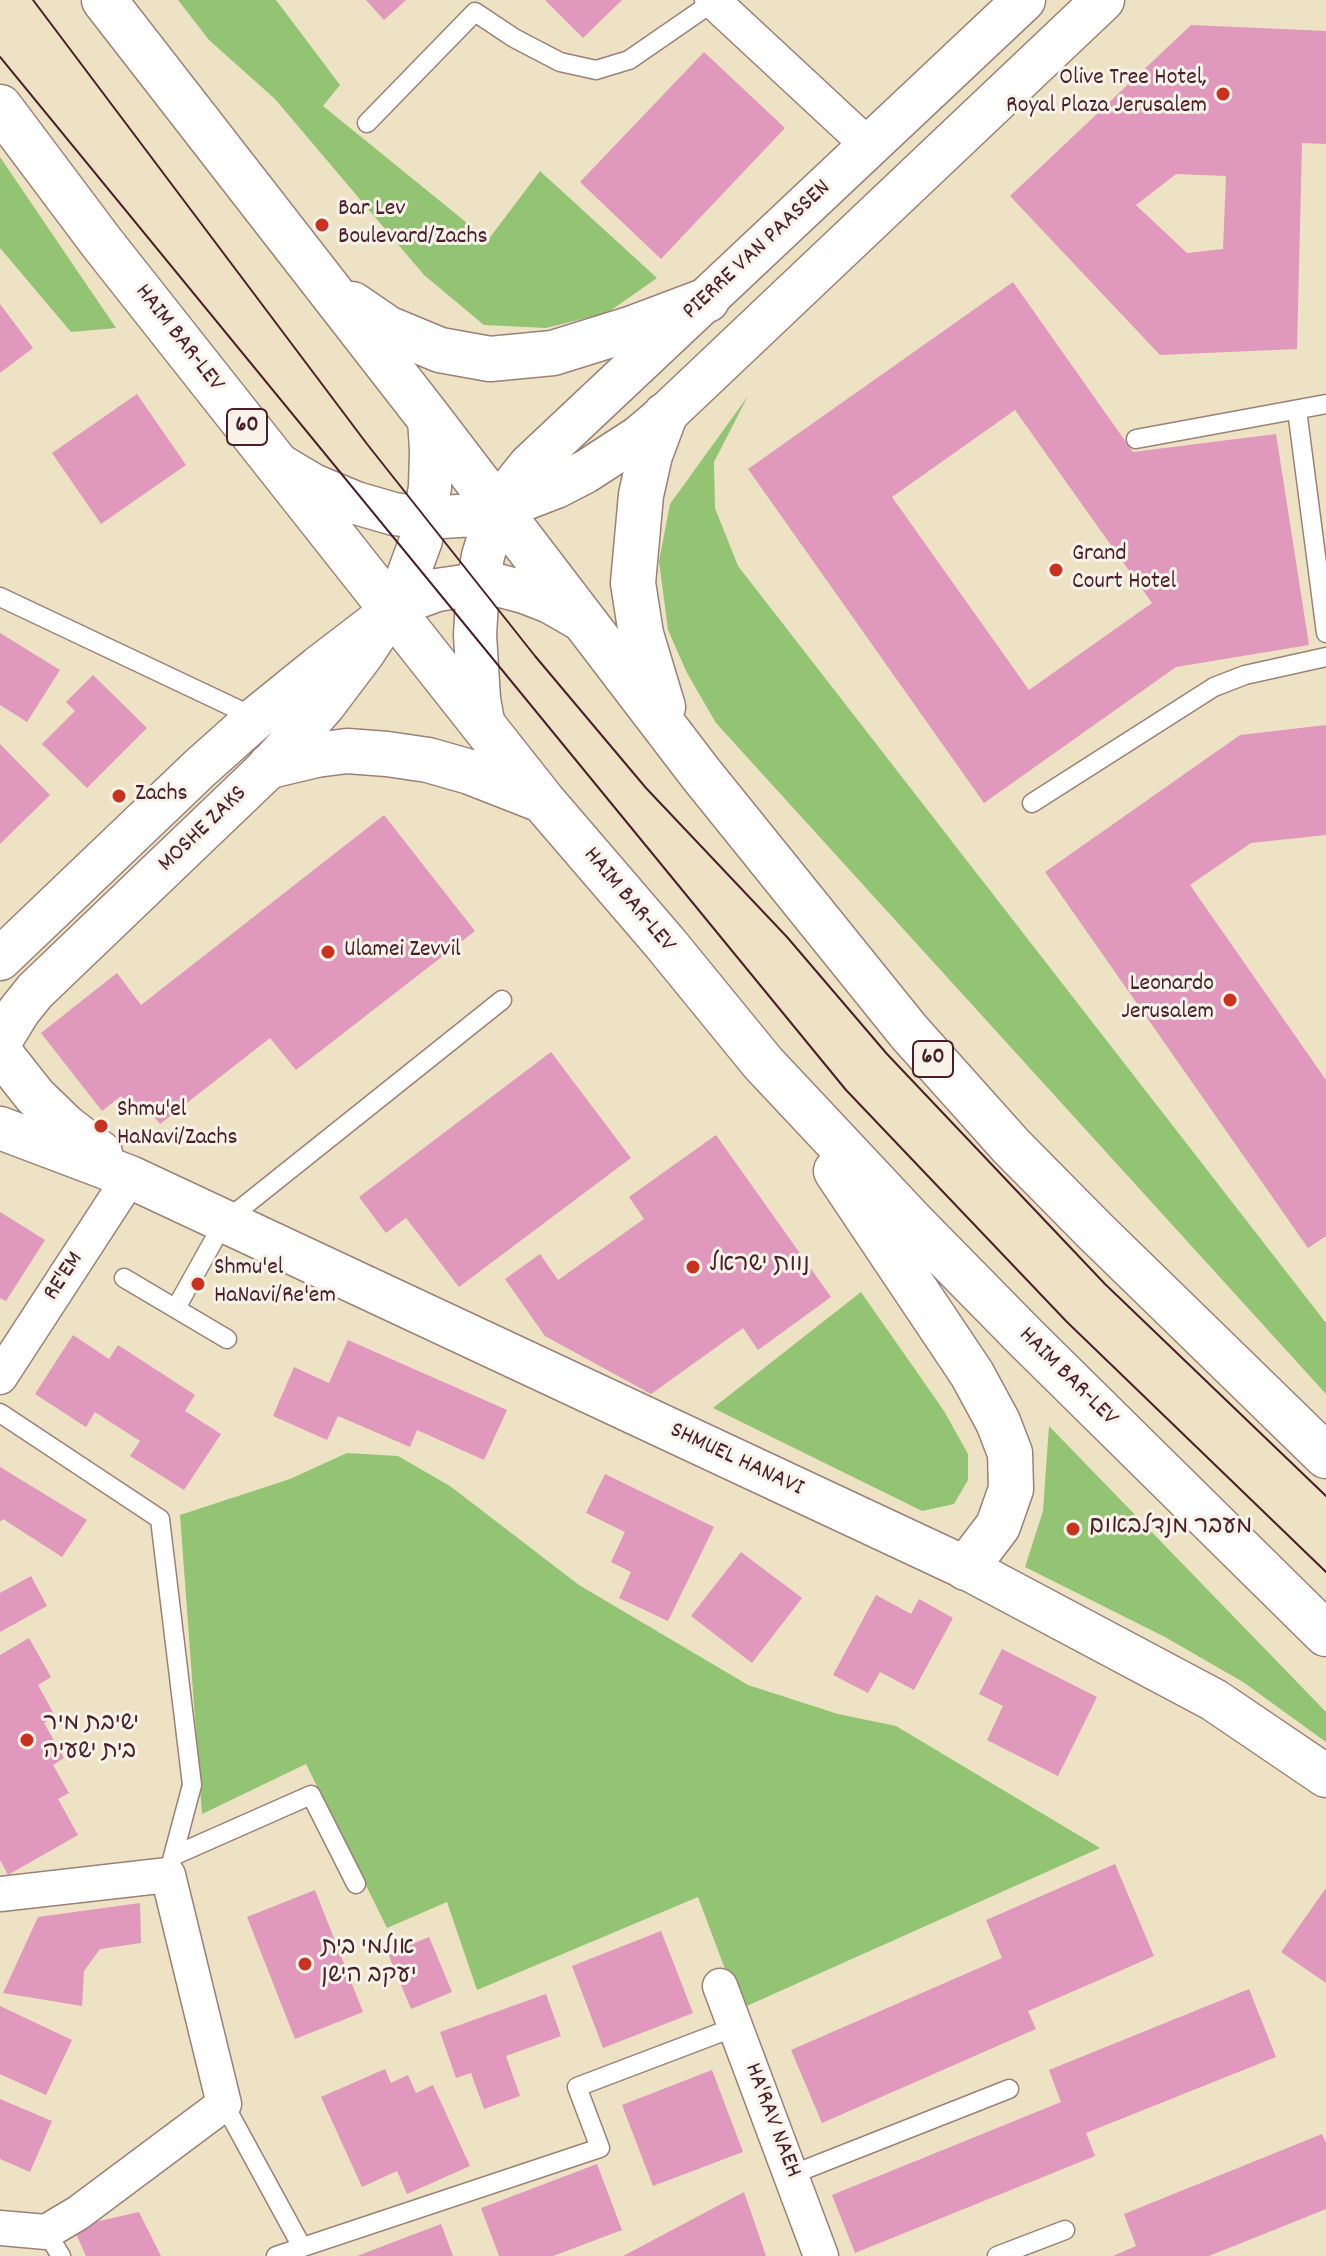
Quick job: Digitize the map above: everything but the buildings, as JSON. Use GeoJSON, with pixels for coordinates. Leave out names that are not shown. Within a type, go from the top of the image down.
{"type":"FeatureCollection","features":[{"type":"Feature","properties":{"kind":"highway","name":"60"},"geometry":{"type":"LineString","coordinates":[[104,0],[672,736],[909,1032],[1001,1134],[1095,1231],[1326,1456]]}},
{"type":"Feature","properties":{"kind":"highway","name":"HAIM BAR-LEV"},"geometry":{"type":"LineString","coordinates":[[0,107],[102,243],[543,801],[763,1063],[1026,1338],[1326,1634]]}},
{"type":"Feature","properties":{"kind":"highway"},"geometry":{"type":"LineString","coordinates":[[327,287],[387,328],[440,350],[490,359],[553,353],[707,300]]}},
{"type":"Feature","properties":{"kind":"highway"},"geometry":{"type":"LineString","coordinates":[[665,415],[650,455],[641,495],[633,583],[641,634],[672,736]]}},
{"type":"Feature","properties":{"kind":"highway"},"geometry":{"type":"LineString","coordinates":[[270,766],[347,751],[387,754],[428,760],[470,772],[543,801]]}},
{"type":"Feature","properties":{"kind":"highway"},"geometry":{"type":"LineString","coordinates":[[763,1063],[972,1374],[998,1422],[1010,1453],[1011,1489],[998,1526],[966,1568]]}},
{"type":"Feature","properties":{"kind":"highway"},"geometry":{"type":"LineString","coordinates":[[1251,1561],[1326,1653]]}},
{"type":"Feature","properties":{"kind":"street","name":"PIERRE VAN PAASSEN"},"geometry":{"type":"LineString","coordinates":[[484,727],[475,635],[478,584],[483,556],[499,509],[529,466],[1024,0]]}},
{"type":"Feature","properties":{"kind":"street"},"geometry":{"type":"LineString","coordinates":[[276,463],[345,499],[394,514],[426,518],[474,515],[499,509],[585,472],[620,451],[665,415],[1103,0]]}},
{"type":"Feature","properties":{"kind":"street"},"geometry":{"type":"LineString","coordinates":[[712,1],[869,146]]}},
{"type":"Feature","properties":{"kind":"street","name":"MOSHE ZAKS"},"geometry":{"type":"LineString","coordinates":[[2,1051],[19,1011],[35,991],[270,766],[324,705],[392,611],[409,577],[426,518],[431,451],[429,418]]}},
{"type":"Feature","properties":{"kind":"street","name":"MOSHE ZAKS"},"geometry":{"type":"LineString","coordinates":[[0,959],[256,718],[392,611],[437,590],[478,584],[524,592],[550,602],[585,622]]}},
{"type":"Feature","properties":{"kind":"street","name":"SHMUEL HANAVI"},"geometry":{"type":"LineString","coordinates":[[2,1051],[35,1096],[66,1126],[130,1177]]}},
{"type":"Feature","properties":{"kind":"street","name":"SHMUEL HANAVI"},"geometry":{"type":"LineString","coordinates":[[0,1128],[130,1177],[966,1568],[1214,1700],[1326,1776]]}},
{"type":"Feature","properties":{"kind":"street","name":"RE'EM"},"geometry":{"type":"LineString","coordinates":[[0,1377],[130,1177]]}},
{"type":"Feature","properties":{"kind":"street"},"geometry":{"type":"LineString","coordinates":[[0,1894],[171,1866],[224,2104],[78,2213],[54,2244],[0,2228]]}},
{"type":"Feature","properties":{"kind":"street","name":"HA'RAV NAEH"},"geometry":{"type":"LineString","coordinates":[[720,1986],[821,2256]]}},
{"type":"Feature","properties":{"kind":"lane"},"geometry":{"type":"LineString","coordinates":[[367,123],[475,12],[514,38],[560,62],[596,70],[629,60],[712,1]]}},
{"type":"Feature","properties":{"kind":"lane"},"geometry":{"type":"LineString","coordinates":[[1136,439],[1326,404]]}},
{"type":"Feature","properties":{"kind":"lane"},"geometry":{"type":"LineString","coordinates":[[1297,410],[1326,633]]}},
{"type":"Feature","properties":{"kind":"lane"},"geometry":{"type":"LineString","coordinates":[[0,597],[256,718]]}},
{"type":"Feature","properties":{"kind":"lane"},"geometry":{"type":"LineString","coordinates":[[1032,803],[1214,687],[1245,675],[1326,657]]}},
{"type":"Feature","properties":{"kind":"lane"},"geometry":{"type":"LineString","coordinates":[[176,1308],[224,1222],[502,1000]]}},
{"type":"Feature","properties":{"kind":"lane"},"geometry":{"type":"LineString","coordinates":[[124,1278],[227,1339]]}},
{"type":"Feature","properties":{"kind":"lane"},"geometry":{"type":"LineString","coordinates":[[0,1413],[160,1519],[192,1785],[171,1866]]}},
{"type":"Feature","properties":{"kind":"lane"},"geometry":{"type":"LineString","coordinates":[[171,1866],[311,1795],[356,1884]]}},
{"type":"Feature","properties":{"kind":"lane"},"geometry":{"type":"LineString","coordinates":[[276,2256],[600,2148],[577,2087],[735,2027]]}},
{"type":"Feature","properties":{"kind":"lane"},"geometry":{"type":"LineString","coordinates":[[791,2175],[1009,2089]]}},
{"type":"Feature","properties":{"kind":"lane"},"geometry":{"type":"LineString","coordinates":[[224,2104],[302,2247]]}},
{"type":"Feature","properties":{"kind":"lane"},"geometry":{"type":"LineString","coordinates":[[997,2256],[1065,2230]]}},
{"type":"Feature","properties":{"kind":"green space"},"geometry":{"type":"Polygon","coordinates":[[[178,0],[276,0],[340,85],[323,106],[488,240],[540,171],[657,278],[607,313],[546,328],[484,325],[424,275],[275,99],[209,40],[178,0]]]}},
{"type":"Feature","properties":{"kind":"green space"},"geometry":{"type":"Polygon","coordinates":[[[0,157],[116,328],[71,332],[0,248],[0,157]]]}},
{"type":"Feature","properties":{"kind":"green space"},"geometry":{"type":"Polygon","coordinates":[[[748,396],[714,462],[715,508],[738,566],[1326,1323],[1326,1394],[716,723],[687,673],[668,630],[659,561],[670,504],[748,396]]]}},
{"type":"Feature","properties":{"kind":"green space"},"geometry":{"type":"Polygon","coordinates":[[[861,1292],[944,1411],[968,1454],[968,1480],[954,1504],[922,1511],[713,1408],[861,1292]]]}},
{"type":"Feature","properties":{"kind":"green space"},"geometry":{"type":"Polygon","coordinates":[[[1049,1426],[1326,1712],[1326,1742],[1243,1682],[1165,1637],[1025,1567],[1043,1511],[1049,1426]]]}},
{"type":"Feature","properties":{"kind":"green space"},"geometry":{"type":"Polygon","coordinates":[[[347,1453],[398,1456],[450,1486],[579,1585],[748,1685],[838,1714],[896,1726],[1100,1848],[740,2009],[698,1897],[477,1990],[447,1902],[387,1928],[306,1764],[202,1814],[180,1515],[290,1479],[347,1453]]]}},
{"type":"Feature","properties":{"kind":"tram line"},"geometry":{"type":"LineString","coordinates":[[33,0],[367,444],[535,656],[646,788],[787,937],[887,1054],[1105,1284],[1326,1496]]}},
{"type":"Feature","properties":{"kind":"tram line"},"geometry":{"type":"LineString","coordinates":[[0,57],[846,1090],[1067,1322],[1326,1572]]}},
{"type":"Feature","properties":{"kind":"place","name":"Olive Tree Hotel, Royal Plaza Jerusalem"},"geometry":{"type":"Point","coordinates":[1223,94]}},
{"type":"Feature","properties":{"kind":"place","name":"Bar Lev Boulevard/Zachs"},"geometry":{"type":"Point","coordinates":[322,225]}},
{"type":"Feature","properties":{"kind":"place","name":"Grand Court Hotel"},"geometry":{"type":"Point","coordinates":[1056,570]}},
{"type":"Feature","properties":{"kind":"place","name":"Zachs"},"geometry":{"type":"Point","coordinates":[119,796]}},
{"type":"Feature","properties":{"kind":"place","name":"Ulamei Zevvil"},"geometry":{"type":"Point","coordinates":[328,952]}},
{"type":"Feature","properties":{"kind":"place","name":"Leonardo Jerusalem"},"geometry":{"type":"Point","coordinates":[1230,1000]}},
{"type":"Feature","properties":{"kind":"place","name":"Shmu'el HaNavi/Zachs"},"geometry":{"type":"Point","coordinates":[101,1126]}},
{"type":"Feature","properties":{"kind":"place","name":"נוות ישראל"},"geometry":{"type":"Point","coordinates":[693,1267]}},
{"type":"Feature","properties":{"kind":"place","name":"Shmu'el HaNavi/Re'em"},"geometry":{"type":"Point","coordinates":[198,1284]}},
{"type":"Feature","properties":{"kind":"place","name":"מעבר מנדלבאום"},"geometry":{"type":"Point","coordinates":[1073,1529]}},
{"type":"Feature","properties":{"kind":"place","name":"ישיבת מיר בית ישעיה"},"geometry":{"type":"Point","coordinates":[27,1740]}},
{"type":"Feature","properties":{"kind":"place","name":"אולמי בית יעקב הישן"},"geometry":{"type":"Point","coordinates":[305,1964]}}]}
